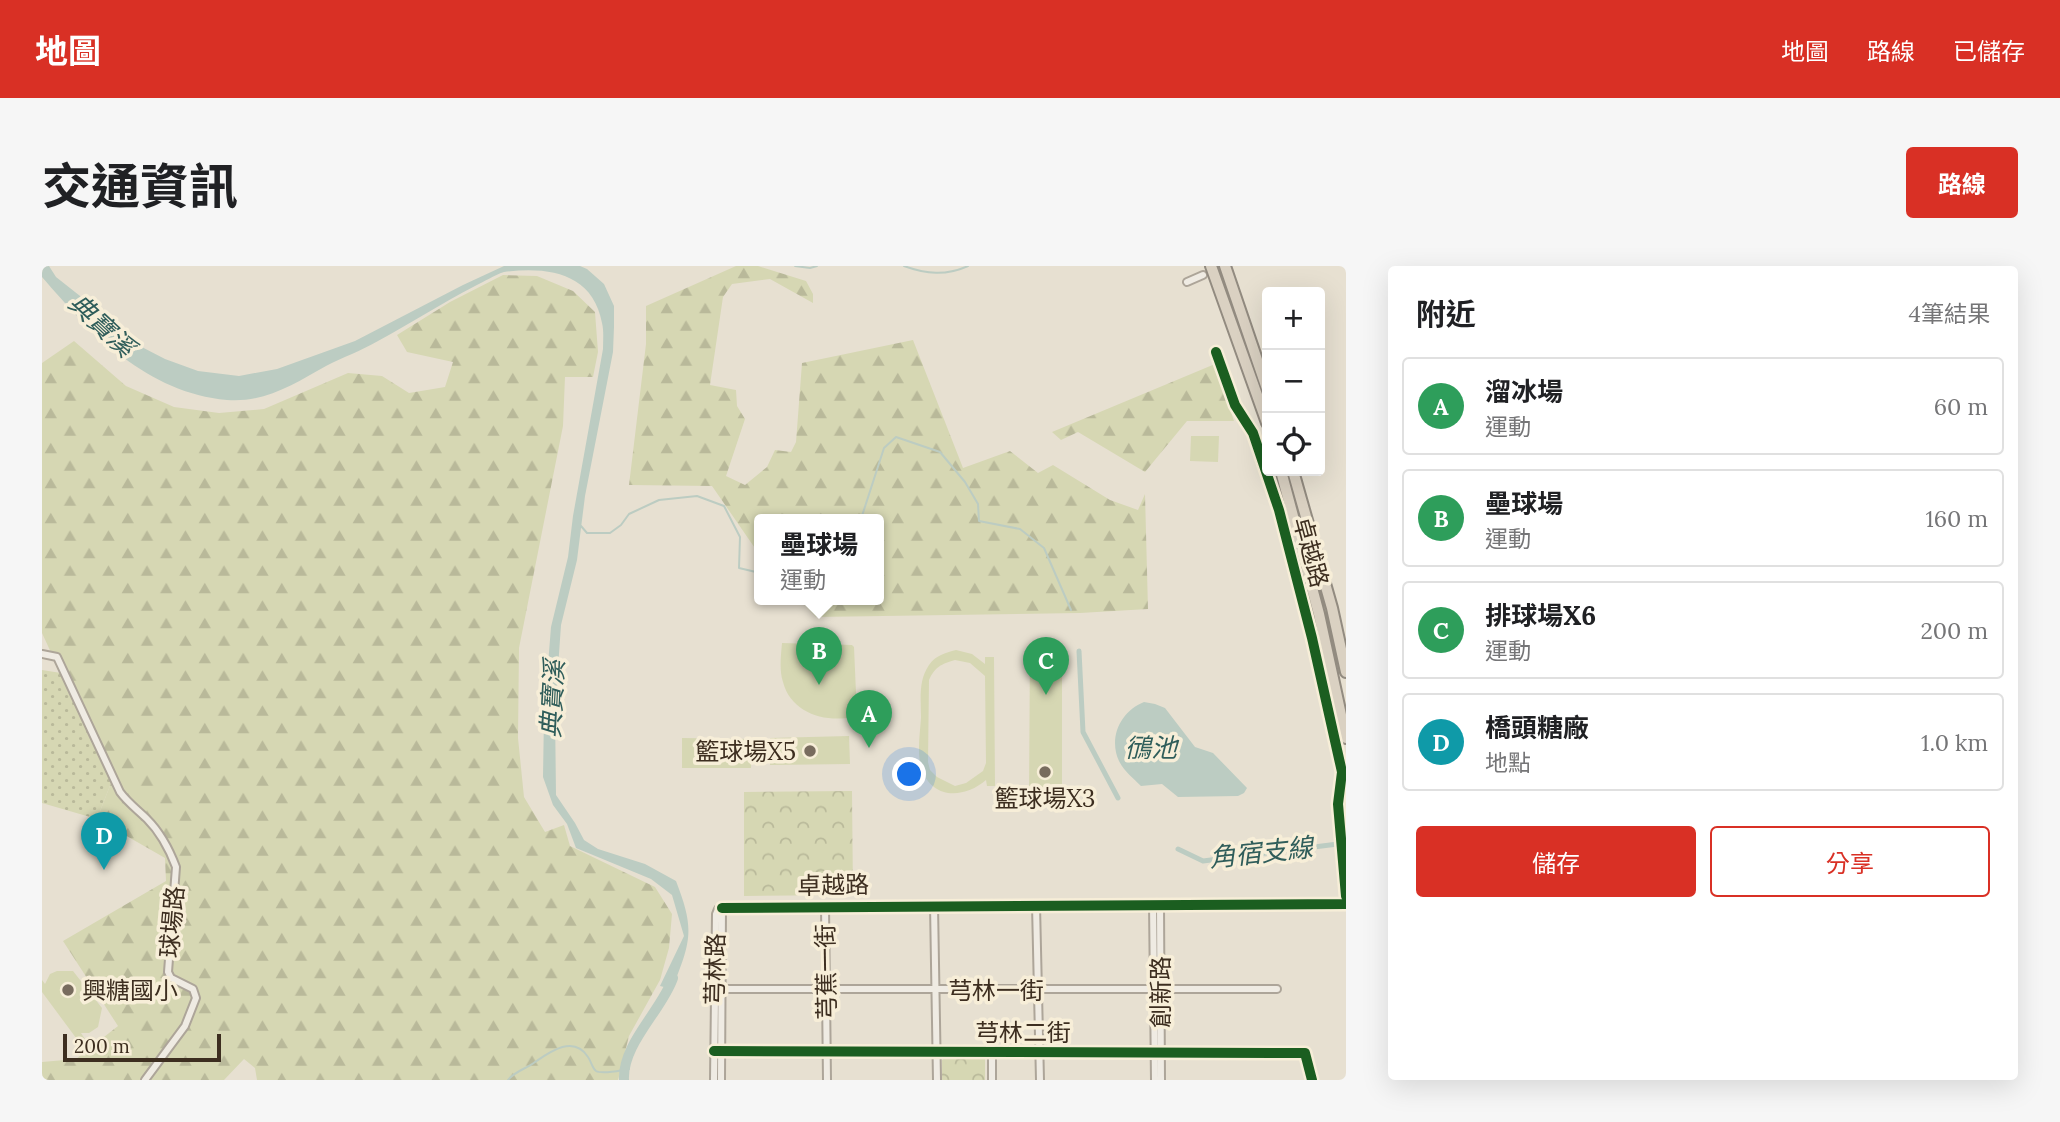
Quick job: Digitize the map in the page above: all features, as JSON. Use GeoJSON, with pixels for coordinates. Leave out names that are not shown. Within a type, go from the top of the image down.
{"type":"FeatureCollection","features":[{"type":"Feature","properties":{"kind":"highway"},"geometry":{"type":"LineString","coordinates":[[1225,266],[1262,374]]}},
{"type":"Feature","properties":{"kind":"highway"},"geometry":{"type":"LineString","coordinates":[[1207,270],[1263,413]]}},
{"type":"Feature","properties":{"kind":"highway"},"geometry":{"type":"LineString","coordinates":[[1282,476],[1320,614],[1346,738]]}},
{"type":"Feature","properties":{"kind":"highway"},"geometry":{"type":"LineString","coordinates":[[1294,476],[1332,608],[1346,672]]}},
{"type":"Feature","properties":{"kind":"street"},"geometry":{"type":"LineString","coordinates":[[1187,282],[1207,270]]}},
{"type":"Feature","properties":{"kind":"street","name":"卓越路"},"geometry":{"type":"LineString","coordinates":[[1216,352],[1235,405],[1258,446],[1279,510],[1312,638],[1342,772],[1338,804],[1346,896]]}},
{"type":"Feature","properties":{"kind":"street","name":"球場路"},"geometry":{"type":"LineString","coordinates":[[42,654],[57,657],[120,792],[126,801],[148,820],[172,855],[176,867],[168,972],[172,978],[193,989],[196,998],[185,1026],[145,1080]]}},
{"type":"Feature","properties":{"kind":"street","name":"創新路"},"geometry":{"type":"LineString","coordinates":[[1156,904],[1158,1053],[1161,1080]]}},
{"type":"Feature","properties":{"kind":"street","name":"卓越路"},"geometry":{"type":"LineString","coordinates":[[722,908],[1346,904]]}},
{"type":"Feature","properties":{"kind":"street"},"geometry":{"type":"LineString","coordinates":[[934,905],[937,1080]]}},
{"type":"Feature","properties":{"kind":"street"},"geometry":{"type":"LineString","coordinates":[[1036,905],[1040,1080]]}},
{"type":"Feature","properties":{"kind":"street","name":"芎蕉一街"},"geometry":{"type":"LineString","coordinates":[[825,906],[827,1080]]}},
{"type":"Feature","properties":{"kind":"street","name":"芎林路"},"geometry":{"type":"LineString","coordinates":[[714,1080],[718,1051],[719,989],[716,914],[718,909],[722,908]]}},
{"type":"Feature","properties":{"kind":"street","name":"芎林一街"},"geometry":{"type":"LineString","coordinates":[[719,989],[1278,989]]}},
{"type":"Feature","properties":{"kind":"street","name":"芎林路"},"geometry":{"type":"LineString","coordinates":[[718,1051],[722,1080]]}},
{"type":"Feature","properties":{"kind":"street","name":"芎林二街"},"geometry":{"type":"LineString","coordinates":[[718,1051],[936,1054],[1305,1053],[1312,1080]]}},
{"type":"Feature","properties":{"kind":"street"},"geometry":{"type":"LineString","coordinates":[[992,1053],[992,1080]]}},
{"type":"Feature","properties":{"kind":"street","name":"創新路"},"geometry":{"type":"LineString","coordinates":[[1155,1080],[1158,1053]]}},
{"type":"Feature","properties":{"kind":"green space"},"geometry":{"type":"Polygon","coordinates":[[[736,266],[758,266],[806,281],[813,294],[813,303],[770,279],[732,284],[723,297],[710,385],[736,390],[737,406],[745,419],[726,476],[745,485],[767,467],[775,450],[791,452],[796,442],[802,363],[913,340],[963,468],[1010,451],[1038,473],[1053,465],[1110,500],[1138,510],[1145,494],[1148,609],[1080,613],[816,617],[805,605],[884,605],[884,514],[754,514],[754,547],[712,486],[629,485],[646,344],[646,306],[736,266]]]}},
{"type":"Feature","properties":{"kind":"green space"},"geometry":{"type":"Polygon","coordinates":[[[503,275],[537,276],[573,291],[595,312],[598,352],[593,377],[565,377],[563,426],[519,648],[518,738],[524,797],[545,832],[564,825],[570,846],[655,887],[672,914],[669,948],[660,980],[629,1036],[618,1080],[257,1080],[255,1068],[244,1059],[224,1080],[42,1080],[42,1062],[76,1059],[118,1026],[63,941],[166,881],[165,858],[97,819],[111,783],[42,633],[42,363],[74,341],[126,386],[174,407],[219,413],[264,409],[348,373],[382,376],[409,393],[445,387],[453,362],[407,352],[397,335],[450,302],[503,275]]]}},
{"type":"Feature","properties":{"kind":"green space"},"geometry":{"type":"Polygon","coordinates":[[[1215,364],[1234,421],[1187,421],[1145,472],[1078,432],[1061,440],[1052,432],[1215,364]]]}},
{"type":"Feature","properties":{"kind":"green space"},"geometry":{"type":"Polygon","coordinates":[[[1191,436],[1219,436],[1218,462],[1190,461],[1191,436]]]}},
{"type":"Feature","properties":{"kind":"green space"},"geometry":{"type":"Polygon","coordinates":[[[782,643],[852,645],[857,716],[834,719],[823,717],[802,709],[794,702],[787,693],[782,677],[782,643]]]}},
{"type":"Feature","properties":{"kind":"green space"},"geometry":{"type":"Polygon","coordinates":[[[1030,644],[1062,644],[1062,798],[1029,798],[1030,644]]]}},
{"type":"Feature","properties":{"kind":"green space"},"geometry":{"type":"Polygon","coordinates":[[[956,650],[972,654],[985,664],[985,657],[994,657],[995,786],[987,786],[986,780],[968,791],[949,793],[932,786],[921,767],[921,691],[929,665],[941,655],[956,650]],[[955,660],[946,663],[936,669],[929,680],[928,762],[930,770],[937,777],[955,786],[966,783],[983,771],[986,763],[985,676],[970,663],[955,660]]]}},
{"type":"Feature","properties":{"kind":"green space"},"geometry":{"type":"Polygon","coordinates":[[[42,670],[61,673],[111,783],[97,819],[42,803],[42,670]]]}},
{"type":"Feature","properties":{"kind":"green space","name":"籃球場X5"},"geometry":{"type":"Polygon","coordinates":[[[849,736],[850,764],[770,765],[770,738],[849,736]]]}},
{"type":"Feature","properties":{"kind":"green space"},"geometry":{"type":"Polygon","coordinates":[[[682,738],[752,739],[751,768],[682,768],[682,738]]]}},
{"type":"Feature","properties":{"kind":"green space"},"geometry":{"type":"Polygon","coordinates":[[[852,791],[853,895],[744,896],[744,792],[852,791]]]}},
{"type":"Feature","properties":{"kind":"green space"},"geometry":{"type":"Polygon","coordinates":[[[73,971],[102,1008],[98,1027],[89,1033],[81,1033],[87,1042],[82,1046],[42,992],[42,980],[45,984],[50,974],[73,971]]]}},
{"type":"Feature","properties":{"kind":"green space"},"geometry":{"type":"Polygon","coordinates":[[[946,1057],[985,1059],[985,1080],[942,1080],[942,1060],[946,1057]]]}},
{"type":"Feature","properties":{"kind":"water"},"geometry":{"type":"Polygon","coordinates":[[[42,266],[49,266],[56,277],[113,322],[134,343],[165,359],[198,371],[239,376],[277,369],[355,341],[504,266],[580,266],[604,284],[614,306],[613,352],[585,496],[577,560],[561,625],[555,711],[556,795],[584,840],[598,849],[645,864],[676,881],[686,912],[688,935],[687,947],[672,989],[660,986],[684,936],[672,895],[651,879],[576,848],[567,824],[553,805],[543,777],[544,715],[551,627],[568,557],[603,349],[602,323],[597,306],[589,293],[579,283],[552,272],[504,272],[372,345],[291,385],[267,395],[227,400],[198,395],[172,386],[123,357],[80,319],[42,277],[42,266]]]}},
{"type":"Feature","properties":{"kind":"water","name":"鴴池"},"geometry":{"type":"Polygon","coordinates":[[[1144,702],[1165,708],[1195,747],[1213,753],[1247,788],[1244,793],[1238,796],[1178,797],[1162,784],[1141,786],[1121,765],[1115,743],[1123,718],[1144,702]]]}},
{"type":"Feature","properties":{"kind":"waterway"},"geometry":{"type":"LineString","coordinates":[[795,266],[817,266]]}},
{"type":"Feature","properties":{"kind":"waterway"},"geometry":{"type":"LineString","coordinates":[[904,266],[936,273],[968,266]]}},
{"type":"Feature","properties":{"kind":"waterway","name":"角宿支線"},"geometry":{"type":"LineString","coordinates":[[863,514],[884,448],[896,437],[940,452],[965,482],[978,504],[979,521],[1020,529],[1044,548],[1071,610]]}},
{"type":"Feature","properties":{"kind":"waterway","name":"角宿支線"},"geometry":{"type":"LineString","coordinates":[[581,526],[587,533],[610,533],[621,525],[629,514],[659,500],[697,496],[724,506],[740,537],[739,568],[754,572]]}},
{"type":"Feature","properties":{"kind":"waterway","name":"角宿支線"},"geometry":{"type":"LineString","coordinates":[[1079,651],[1083,732],[1118,798]]}},
{"type":"Feature","properties":{"kind":"waterway","name":"角宿支線"},"geometry":{"type":"LineString","coordinates":[[1178,849],[1203,861],[1346,843]]}},
{"type":"Feature","properties":{"kind":"waterway","name":"典寶溪"},"geometry":{"type":"LineString","coordinates":[[624,1080],[629,1053],[673,978]]}},
{"type":"Feature","properties":{"kind":"waterway","name":"典寶溪"},"geometry":{"type":"LineString","coordinates":[[508,1080],[548,1053],[569,1046],[582,1050],[596,1071],[629,1069],[624,1071]]}},
{"type":"Feature","properties":{"kind":"cycle path"},"geometry":{"type":"LineString","coordinates":[[1216,352],[1235,405],[1253,433],[1279,510],[1312,638],[1342,772],[1338,804],[1346,896]]}},
{"type":"Feature","properties":{"kind":"cycle path"},"geometry":{"type":"LineString","coordinates":[[722,908],[1346,904]]}},
{"type":"Feature","properties":{"kind":"cycle path"},"geometry":{"type":"LineString","coordinates":[[714,1051],[1305,1053],[1312,1080]]}},
{"type":"Feature","properties":{"kind":"place","name":"壘球場"},"geometry":{"type":"Point","coordinates":[819,685]}},
{"type":"Feature","properties":{"kind":"place","name":"排球場X6"},"geometry":{"type":"Point","coordinates":[1046,695]}},
{"type":"Feature","properties":{"kind":"place","name":"溜冰場"},"geometry":{"type":"Point","coordinates":[869,748]}},
{"type":"Feature","properties":{"kind":"place","name":"籃球場X5"},"geometry":{"type":"Point","coordinates":[810,751]}},
{"type":"Feature","properties":{"kind":"place","name":"籃球場X3"},"geometry":{"type":"Point","coordinates":[1045,772]}},
{"type":"Feature","properties":{"kind":"place","name":"橋頭糖廠"},"geometry":{"type":"Point","coordinates":[104,870]}},
{"type":"Feature","properties":{"kind":"place","name":"興糖國小"},"geometry":{"type":"Point","coordinates":[68,990]}}]}
